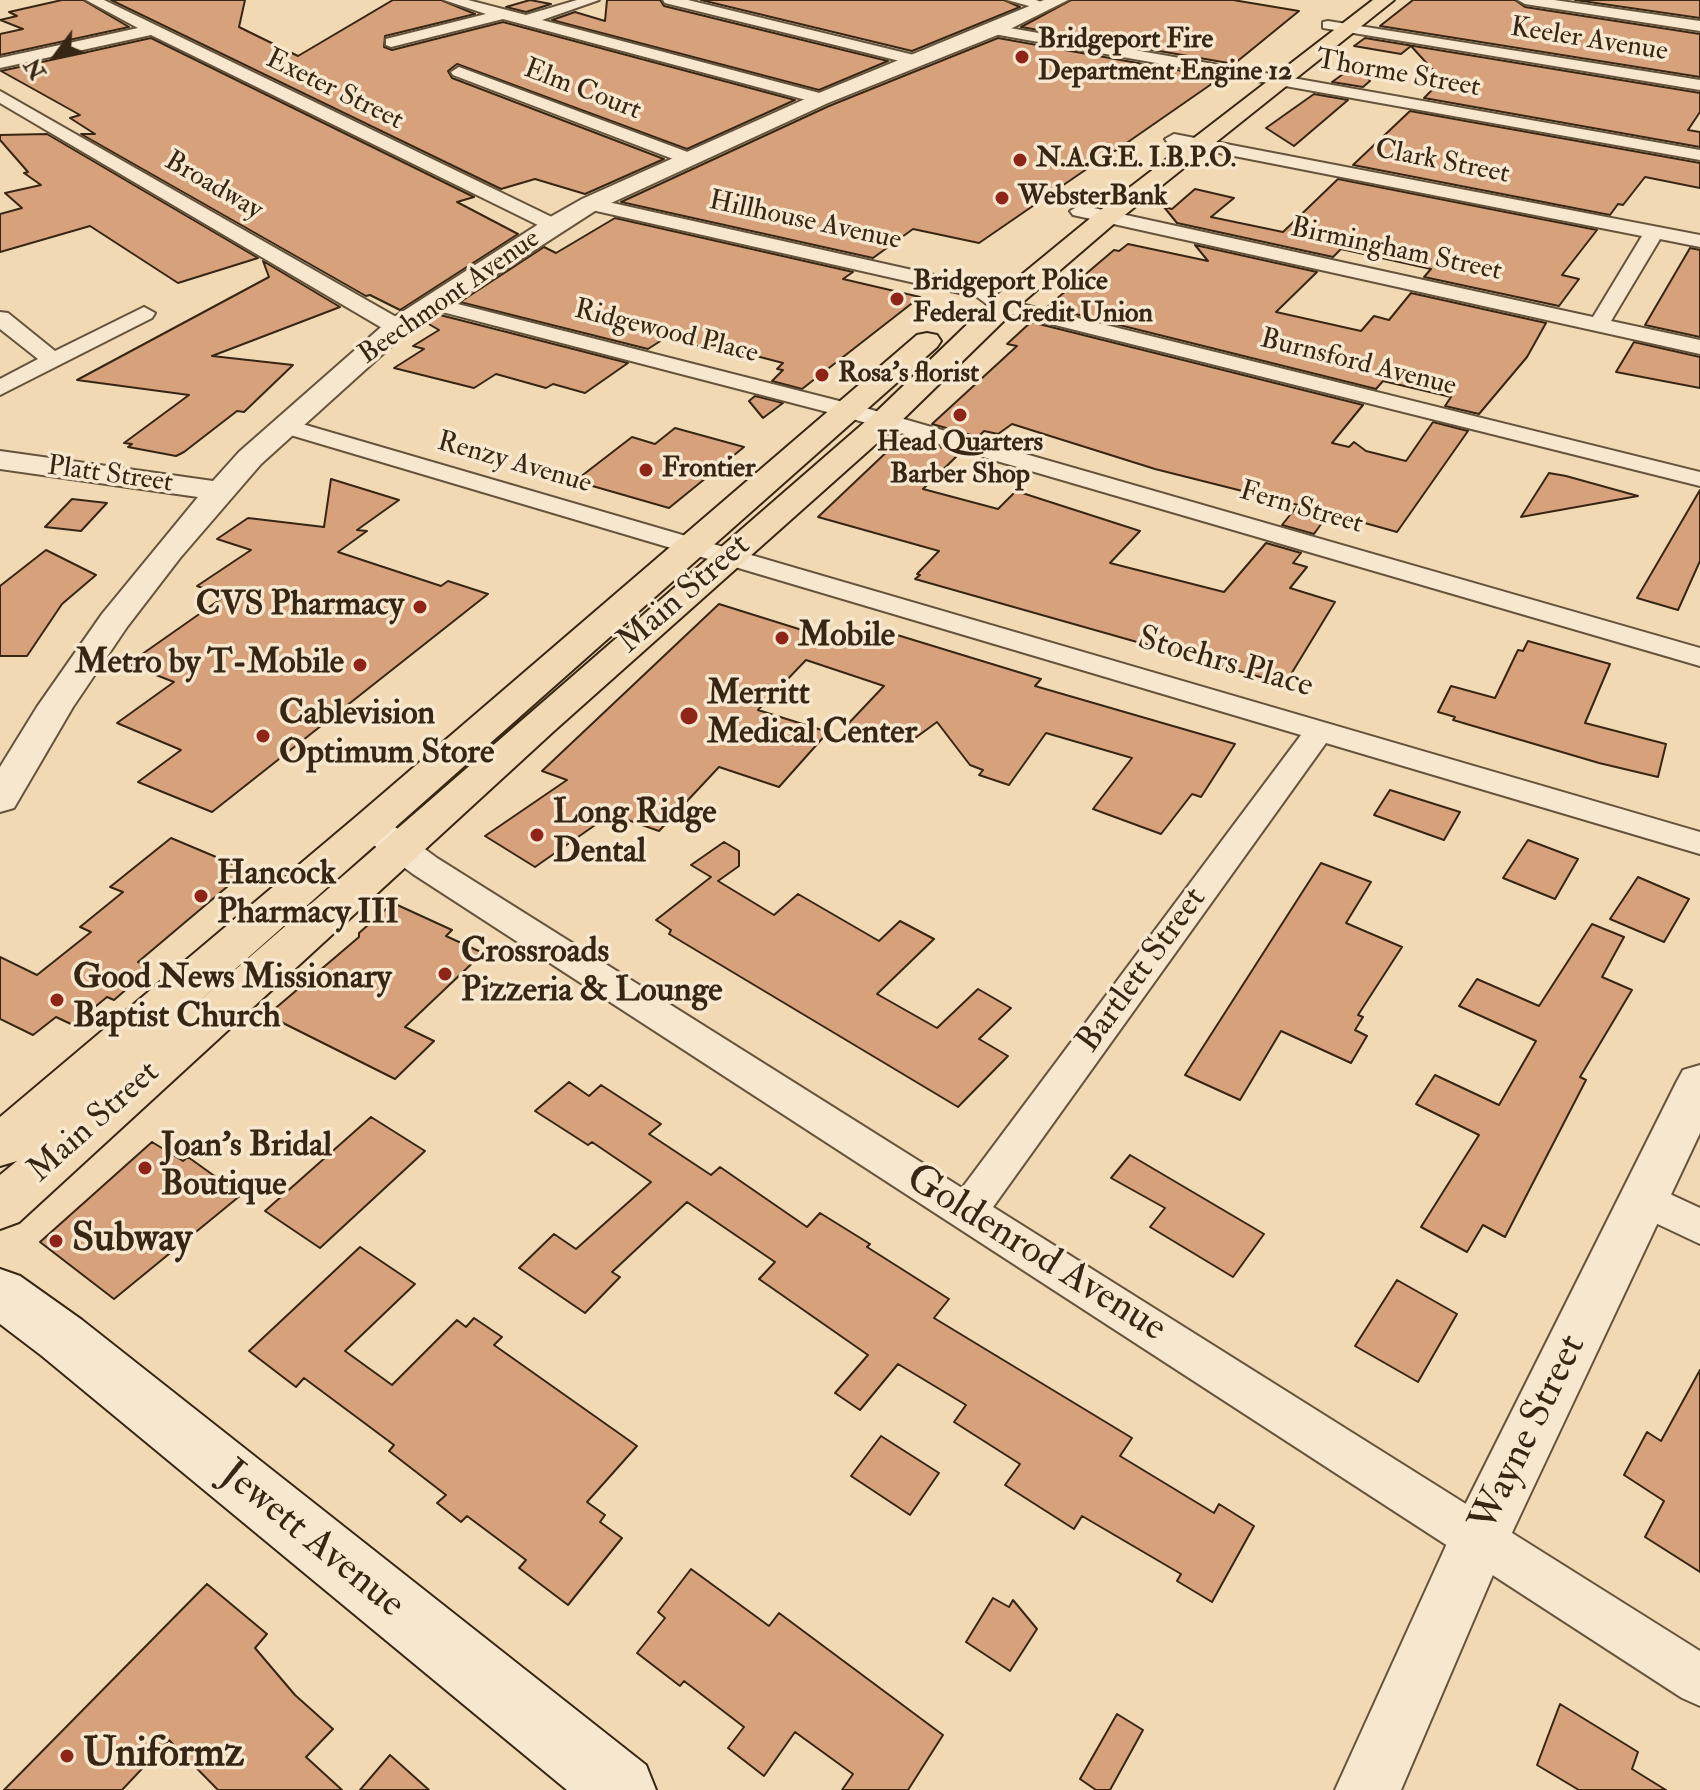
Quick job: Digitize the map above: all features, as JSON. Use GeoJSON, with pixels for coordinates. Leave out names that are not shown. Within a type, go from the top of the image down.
{"type":"FeatureCollection","features":[{"type":"Feature","properties":{"kind":"main road","name":"Main Street"},"geometry":{"type":"LineString","coordinates":[[0,1207],[693,546],[847,410],[993,299],[1094,214],[1346,18],[1385,0]]}},
{"type":"Feature","properties":{"kind":"main road","name":"Main Street"},"geometry":{"type":"LineString","coordinates":[[0,1146],[386,838],[728,556],[884,421],[993,299]]}},
{"type":"Feature","properties":{"kind":"main road","name":"Jewett Avenue"},"geometry":{"type":"LineString","coordinates":[[0,1293],[62,1338],[621,1790]]}},
{"type":"Feature","properties":{"kind":"street","name":"Exeter Street"},"geometry":{"type":"LineString","coordinates":[[93,0],[553,225]]}},
{"type":"Feature","properties":{"kind":"street"},"geometry":{"type":"LineString","coordinates":[[451,0],[821,99]]}},
{"type":"Feature","properties":{"kind":"street"},"geometry":{"type":"LineString","coordinates":[[522,21],[592,0]]}},
{"type":"Feature","properties":{"kind":"street"},"geometry":{"type":"LineString","coordinates":[[670,0],[916,60]]}},
{"type":"Feature","properties":{"kind":"street"},"geometry":{"type":"LineString","coordinates":[[1014,0],[1051,3]]}},
{"type":"Feature","properties":{"kind":"street"},"geometry":{"type":"LineString","coordinates":[[1525,0],[1700,26]]}},
{"type":"Feature","properties":{"kind":"street","name":"Beechmont Avenue"},"geometry":{"type":"LineString","coordinates":[[3,789],[114,621],[168,551],[250,458],[397,327],[590,204],[821,99],[993,30],[1051,3]]}},
{"type":"Feature","properties":{"kind":"street"},"geometry":{"type":"LineString","coordinates":[[391,42],[500,14]]}},
{"type":"Feature","properties":{"kind":"street","name":"Keeler Avenue"},"geometry":{"type":"LineString","coordinates":[[1346,18],[1700,85]]}},
{"type":"Feature","properties":{"kind":"street"},"geometry":{"type":"LineString","coordinates":[[0,63],[152,30]]}},
{"type":"Feature","properties":{"kind":"street","name":"Thorme Street"},"geometry":{"type":"LineString","coordinates":[[993,30],[1700,155]]}},
{"type":"Feature","properties":{"kind":"street","name":"Elm Court"},"geometry":{"type":"LineString","coordinates":[[459,72],[687,158]]}},
{"type":"Feature","properties":{"kind":"street","name":"Broadway"},"geometry":{"type":"LineString","coordinates":[[0,96],[397,327]]}},
{"type":"Feature","properties":{"kind":"street","name":"Clark Street"},"geometry":{"type":"LineString","coordinates":[[1187,142],[1700,241]]}},
{"type":"Feature","properties":{"kind":"street","name":"Hillhouse Avenue"},"geometry":{"type":"LineString","coordinates":[[590,204],[993,299]]}},
{"type":"Feature","properties":{"kind":"street","name":"Birmingham Street"},"geometry":{"type":"LineString","coordinates":[[1094,214],[1700,347]]}},
{"type":"Feature","properties":{"kind":"street"},"geometry":{"type":"LineString","coordinates":[[1599,324],[1654,232]]}},
{"type":"Feature","properties":{"kind":"street","name":"Burnsford Avenue"},"geometry":{"type":"LineString","coordinates":[[993,299],[1700,479]]}},
{"type":"Feature","properties":{"kind":"street","name":"Ridgewood Place"},"geometry":{"type":"LineString","coordinates":[[434,304],[884,421]]}},
{"type":"Feature","properties":{"kind":"street"},"geometry":{"type":"LineString","coordinates":[[0,388],[144,313]]}},
{"type":"Feature","properties":{"kind":"street"},"geometry":{"type":"LineString","coordinates":[[0,318],[53,360]]}},
{"type":"Feature","properties":{"kind":"street","name":"Fern Street"},"geometry":{"type":"LineString","coordinates":[[884,421],[1700,657]]}},
{"type":"Feature","properties":{"kind":"street","name":"Renzy Avenue"},"geometry":{"type":"LineString","coordinates":[[285,426],[504,493],[728,556]]}},
{"type":"Feature","properties":{"kind":"street","name":"Platt Street"},"geometry":{"type":"LineString","coordinates":[[0,460],[221,491]]}},
{"type":"Feature","properties":{"kind":"street","name":"Stoehrs Place"},"geometry":{"type":"LineString","coordinates":[[728,556],[1700,843]]}},
{"type":"Feature","properties":{"kind":"street","name":"Bartlett Street"},"geometry":{"type":"LineString","coordinates":[[967,1212],[1320,730]]}},
{"type":"Feature","properties":{"kind":"street","name":"Goldenrod Avenue"},"geometry":{"type":"LineString","coordinates":[[386,838],[1700,1680]]}},
{"type":"Feature","properties":{"kind":"street","name":"Wayne Street"},"geometry":{"type":"LineString","coordinates":[[1368,1790],[1480,1537],[1700,1083]]}},
{"type":"Feature","properties":{"kind":"street"},"geometry":{"type":"LineString","coordinates":[[1644,1199],[1700,1227]]}},
{"type":"Feature","properties":{"kind":"building"},"geometry":{"type":"Polygon","coordinates":[[[62,0],[83,0],[129,27],[0,55],[0,34],[23,29],[0,20],[17,16],[9,12],[62,0]]]}},
{"type":"Feature","properties":{"kind":"building"},"geometry":{"type":"Polygon","coordinates":[[[111,0],[245,0],[239,27],[298,56],[393,0],[441,0],[475,14],[385,36],[384,47],[392,50],[503,22],[795,100],[687,149],[457,64],[448,71],[452,78],[664,159],[585,194],[535,179],[501,189],[111,0]]]}},
{"type":"Feature","properties":{"kind":"building"},"geometry":{"type":"Polygon","coordinates":[[[530,0],[551,4],[526,12],[506,7],[530,0]]]}},
{"type":"Feature","properties":{"kind":"building"},"geometry":{"type":"Polygon","coordinates":[[[607,0],[660,0],[664,6],[888,61],[819,90],[552,20],[575,12],[605,21],[607,0]]]}},
{"type":"Feature","properties":{"kind":"building"},"geometry":{"type":"Polygon","coordinates":[[[701,0],[1004,0],[1020,7],[912,51],[701,0]]]}},
{"type":"Feature","properties":{"kind":"building"},"geometry":{"type":"Polygon","coordinates":[[[1071,0],[1233,0],[1299,11],[1234,64],[1021,27],[1071,0]]]}},
{"type":"Feature","properties":{"kind":"building"},"geometry":{"type":"Polygon","coordinates":[[[1413,0],[1515,0],[1525,7],[1700,34],[1700,77],[1380,26],[1413,0]]]}},
{"type":"Feature","properties":{"kind":"building"},"geometry":{"type":"Polygon","coordinates":[[[1575,0],[1700,0],[1700,18],[1575,0]]]}},
{"type":"Feature","properties":{"kind":"building"},"geometry":{"type":"Polygon","coordinates":[[[151,38],[474,197],[457,202],[518,234],[400,310],[370,295],[366,296],[81,134],[95,134],[70,118],[80,115],[1,71],[151,38]]]}},
{"type":"Feature","properties":{"kind":"building"},"geometry":{"type":"Polygon","coordinates":[[[998,38],[1216,77],[1209,82],[1213,83],[1115,151],[1109,150],[1094,164],[979,243],[913,229],[873,258],[621,202],[829,106],[998,38]]]}},
{"type":"Feature","properties":{"kind":"building"},"geometry":{"type":"Polygon","coordinates":[[[1365,38],[1700,93],[1700,112],[1688,130],[1700,132],[1700,147],[1424,98],[1442,80],[1411,46],[1401,54],[1354,46],[1365,38]]]}},
{"type":"Feature","properties":{"kind":"building"},"geometry":{"type":"Polygon","coordinates":[[[1357,64],[1370,81],[1363,87],[1332,82],[1357,64]]]}},
{"type":"Feature","properties":{"kind":"building"},"geometry":{"type":"Polygon","coordinates":[[[1314,94],[1348,100],[1294,146],[1266,128],[1314,94]]]}},
{"type":"Feature","properties":{"kind":"building"},"geometry":{"type":"Polygon","coordinates":[[[1410,111],[1700,163],[1700,188],[1645,177],[1623,205],[1618,204],[1610,215],[1353,165],[1410,111]]]}},
{"type":"Feature","properties":{"kind":"building"},"geometry":{"type":"Polygon","coordinates":[[[47,134],[258,258],[178,283],[90,226],[0,252],[0,214],[22,208],[5,193],[41,185],[24,173],[28,172],[0,140],[0,135],[47,134]]]}},
{"type":"Feature","properties":{"kind":"building"},"geometry":{"type":"Polygon","coordinates":[[[1338,179],[1597,230],[1562,275],[1579,279],[1559,306],[1424,277],[1431,269],[1341,249],[1333,257],[1177,223],[1164,207],[1172,209],[1195,189],[1234,198],[1211,217],[1283,232],[1338,179]]]}},
{"type":"Feature","properties":{"kind":"building"},"geometry":{"type":"Polygon","coordinates":[[[615,218],[853,272],[843,279],[920,297],[802,389],[772,381],[783,370],[777,369],[783,363],[714,345],[702,347],[665,338],[648,349],[460,302],[544,247],[556,253],[615,218]]]}},
{"type":"Feature","properties":{"kind":"building"},"geometry":{"type":"Polygon","coordinates":[[[1128,244],[1208,261],[1195,245],[1317,272],[1276,312],[1361,331],[1374,316],[1389,320],[1411,293],[1546,323],[1527,357],[1479,414],[1445,406],[1451,397],[1383,381],[1376,389],[1047,307],[1114,250],[1119,251],[1128,244]]]}},
{"type":"Feature","properties":{"kind":"building"},"geometry":{"type":"Polygon","coordinates":[[[1690,248],[1700,250],[1700,337],[1645,325],[1690,248]]]}},
{"type":"Feature","properties":{"kind":"building"},"geometry":{"type":"Polygon","coordinates":[[[263,261],[340,307],[212,356],[293,365],[244,412],[237,411],[184,452],[176,456],[128,447],[132,444],[124,443],[189,395],[77,380],[269,277],[263,261]]]}},
{"type":"Feature","properties":{"kind":"building"},"geometry":{"type":"Polygon","coordinates":[[[440,315],[628,363],[585,393],[553,384],[546,388],[496,374],[474,388],[394,368],[424,349],[413,346],[439,330],[427,323],[440,315]]]}},
{"type":"Feature","properties":{"kind":"building"},"geometry":{"type":"Polygon","coordinates":[[[1031,322],[1363,405],[1332,443],[1349,447],[1354,442],[1366,451],[1406,461],[1433,422],[1468,431],[1397,532],[1329,513],[1314,534],[1282,525],[1298,505],[1155,469],[1012,424],[998,434],[984,431],[978,437],[932,424],[1017,346],[1007,344],[1031,322]]]}},
{"type":"Feature","properties":{"kind":"building"},"geometry":{"type":"Polygon","coordinates":[[[1634,342],[1700,357],[1700,388],[1616,372],[1634,342]]]}},
{"type":"Feature","properties":{"kind":"building"},"geometry":{"type":"Polygon","coordinates":[[[755,396],[783,403],[763,418],[749,401],[755,396]]]}},
{"type":"Feature","properties":{"kind":"building","name":"Frontier"},"geometry":{"type":"Polygon","coordinates":[[[675,428],[744,447],[669,508],[575,481],[632,437],[655,444],[675,428]]]}},
{"type":"Feature","properties":{"kind":"building"},"geometry":{"type":"Polygon","coordinates":[[[916,440],[960,453],[923,489],[998,509],[1016,491],[1140,531],[1110,563],[1224,592],[1266,543],[1301,553],[1293,563],[1307,567],[1290,588],[1335,602],[1285,684],[915,579],[939,551],[818,517],[893,446],[906,450],[916,440]]]}},
{"type":"Feature","properties":{"kind":"building"},"geometry":{"type":"Polygon","coordinates":[[[1549,473],[1566,476],[1638,496],[1521,517],[1549,473]]]}},
{"type":"Feature","properties":{"kind":"building"},"geometry":{"type":"Polygon","coordinates":[[[331,479],[399,500],[357,530],[367,531],[338,552],[441,586],[448,581],[488,594],[212,812],[138,782],[181,750],[117,723],[174,682],[128,664],[225,596],[197,586],[251,550],[217,539],[248,518],[324,527],[331,479]]]}},
{"type":"Feature","properties":{"kind":"building"},"geometry":{"type":"Polygon","coordinates":[[[1700,490],[1700,561],[1678,610],[1637,598],[1700,490]]]}},
{"type":"Feature","properties":{"kind":"building"},"geometry":{"type":"Polygon","coordinates":[[[72,499],[107,503],[81,531],[45,527],[72,499]]]}},
{"type":"Feature","properties":{"kind":"building"},"geometry":{"type":"Polygon","coordinates":[[[46,550],[96,575],[62,604],[27,656],[0,656],[0,586],[46,550]]]}},
{"type":"Feature","properties":{"kind":"building"},"geometry":{"type":"Polygon","coordinates":[[[719,604],[853,646],[871,627],[1041,679],[1035,686],[1235,744],[1201,797],[1192,794],[1161,834],[1093,809],[1132,758],[1046,733],[1009,785],[979,775],[983,770],[970,765],[937,722],[907,744],[848,724],[884,686],[806,660],[758,710],[828,732],[779,787],[719,767],[659,831],[611,814],[535,867],[485,836],[567,780],[542,771],[719,604]]]}},
{"type":"Feature","properties":{"kind":"building"},"geometry":{"type":"Polygon","coordinates":[[[1528,641],[1610,664],[1585,723],[1666,744],[1658,777],[1453,720],[1455,717],[1438,712],[1451,686],[1495,698],[1518,650],[1523,651],[1528,641]]]}},
{"type":"Feature","properties":{"kind":"building"},"geometry":{"type":"Polygon","coordinates":[[[1390,790],[1460,812],[1444,840],[1374,815],[1390,790]]]}},
{"type":"Feature","properties":{"kind":"building"},"geometry":{"type":"Polygon","coordinates":[[[171,838],[247,870],[138,962],[151,968],[114,1000],[107,997],[73,1025],[56,1017],[33,1035],[0,1019],[0,957],[37,975],[91,932],[80,927],[123,892],[110,887],[171,838]]]}},
{"type":"Feature","properties":{"kind":"building"},"geometry":{"type":"Polygon","coordinates":[[[1528,840],[1578,859],[1555,899],[1503,878],[1528,840]]]}},
{"type":"Feature","properties":{"kind":"building"},"geometry":{"type":"Polygon","coordinates":[[[724,842],[739,851],[739,866],[718,881],[774,915],[798,894],[879,941],[900,921],[934,939],[877,994],[937,1028],[978,989],[1011,1008],[979,1039],[1008,1056],[958,1107],[669,934],[671,930],[656,920],[711,877],[691,865],[724,842]]]}},
{"type":"Feature","properties":{"kind":"building"},"geometry":{"type":"Polygon","coordinates":[[[1321,863],[1371,882],[1346,923],[1402,947],[1358,1015],[1363,1017],[1355,1030],[1367,1036],[1351,1063],[1281,1031],[1240,1100],[1185,1075],[1321,863]]]}},
{"type":"Feature","properties":{"kind":"building"},"geometry":{"type":"Polygon","coordinates":[[[1638,877],[1689,899],[1664,942],[1610,919],[1638,877]]]}},
{"type":"Feature","properties":{"kind":"building"},"geometry":{"type":"Polygon","coordinates":[[[393,903],[452,930],[446,936],[483,953],[405,1027],[434,1041],[395,1079],[273,1018],[278,1015],[271,1012],[359,937],[359,933],[393,903]]]}},
{"type":"Feature","properties":{"kind":"building"},"geometry":{"type":"Polygon","coordinates":[[[1592,924],[1624,937],[1602,977],[1632,990],[1580,1077],[1586,1080],[1505,1237],[1483,1225],[1467,1252],[1421,1227],[1479,1135],[1416,1104],[1435,1075],[1499,1105],[1536,1041],[1459,1006],[1477,979],[1539,1006],[1592,924]]]}},
{"type":"Feature","properties":{"kind":"building"},"geometry":{"type":"Polygon","coordinates":[[[569,1082],[589,1096],[601,1085],[661,1124],[649,1134],[711,1175],[720,1167],[807,1227],[820,1213],[870,1244],[867,1247],[949,1299],[934,1318],[1132,1438],[1120,1456],[1214,1513],[1219,1504],[1254,1526],[1212,1602],[1177,1581],[1181,1574],[1082,1516],[1074,1529],[1005,1485],[1020,1464],[954,1422],[966,1405],[898,1364],[860,1410],[835,1393],[868,1355],[759,1279],[775,1262],[687,1202],[612,1272],[620,1277],[585,1313],[519,1268],[554,1234],[576,1249],[651,1182],[592,1142],[588,1145],[535,1111],[569,1082]]]}},
{"type":"Feature","properties":{"kind":"building"},"geometry":{"type":"Polygon","coordinates":[[[371,1117],[425,1151],[320,1248],[265,1211],[371,1117]]]}},
{"type":"Feature","properties":{"kind":"building"},"geometry":{"type":"Polygon","coordinates":[[[152,1142],[183,1161],[188,1157],[241,1195],[114,1299],[40,1242],[152,1142]]]}},
{"type":"Feature","properties":{"kind":"building"},"geometry":{"type":"Polygon","coordinates":[[[1130,1155],[1264,1234],[1233,1277],[1150,1227],[1165,1208],[1111,1178],[1130,1155]]]}},
{"type":"Feature","properties":{"kind":"building"},"geometry":{"type":"Polygon","coordinates":[[[360,1247],[415,1284],[345,1351],[392,1385],[457,1320],[466,1327],[474,1318],[502,1337],[494,1345],[637,1446],[587,1502],[605,1515],[600,1522],[622,1538],[568,1605],[519,1568],[526,1560],[467,1516],[461,1522],[437,1503],[446,1495],[389,1451],[394,1445],[304,1378],[296,1387],[249,1351],[360,1247]]]}},
{"type":"Feature","properties":{"kind":"building"},"geometry":{"type":"Polygon","coordinates":[[[1397,1280],[1457,1314],[1418,1382],[1355,1346],[1397,1280]]]}},
{"type":"Feature","properties":{"kind":"building"},"geometry":{"type":"Polygon","coordinates":[[[1700,1370],[1700,1572],[1645,1537],[1664,1501],[1624,1475],[1647,1432],[1661,1441],[1700,1370]]]}},
{"type":"Feature","properties":{"kind":"building"},"geometry":{"type":"Polygon","coordinates":[[[881,1436],[939,1473],[910,1515],[851,1476],[881,1436]]]}},
{"type":"Feature","properties":{"kind":"building"},"geometry":{"type":"Polygon","coordinates":[[[691,1569],[769,1626],[779,1613],[943,1735],[908,1790],[842,1790],[853,1774],[795,1732],[764,1776],[728,1748],[744,1727],[684,1681],[680,1686],[637,1653],[665,1618],[658,1612],[691,1569]]]}},
{"type":"Feature","properties":{"kind":"building"},"geometry":{"type":"Polygon","coordinates":[[[207,1584],[267,1634],[255,1648],[295,1695],[333,1729],[306,1757],[342,1790],[218,1790],[169,1740],[122,1790],[4,1790],[207,1584]]]}},
{"type":"Feature","properties":{"kind":"building"},"geometry":{"type":"Polygon","coordinates":[[[993,1598],[1009,1607],[1013,1600],[1037,1629],[1010,1671],[966,1642],[993,1598]]]}},
{"type":"Feature","properties":{"kind":"building"},"geometry":{"type":"Polygon","coordinates":[[[1560,1704],[1638,1752],[1632,1769],[1666,1790],[1579,1790],[1537,1765],[1560,1704]]]}},
{"type":"Feature","properties":{"kind":"building"},"geometry":{"type":"Polygon","coordinates":[[[1117,1714],[1143,1730],[1110,1790],[1096,1790],[1080,1779],[1117,1714]]]}},
{"type":"Feature","properties":{"kind":"building"},"geometry":{"type":"Polygon","coordinates":[[[390,1755],[429,1790],[360,1790],[390,1755]]]}},
{"type":"Feature","properties":{"kind":"place","name":"Bridgeport Fire Department Engine 12"},"geometry":{"type":"Point","coordinates":[1022,57]}},
{"type":"Feature","properties":{"kind":"place","name":"N.A.G.E. I.B.P.O."},"geometry":{"type":"Point","coordinates":[1020,160]}},
{"type":"Feature","properties":{"kind":"place","name":"WebsterBank"},"geometry":{"type":"Point","coordinates":[1002,198]}},
{"type":"Feature","properties":{"kind":"place","name":"Bridgeport Police Federal Credit Union"},"geometry":{"type":"Point","coordinates":[897,299]}},
{"type":"Feature","properties":{"kind":"place","name":"Rosa's florist"},"geometry":{"type":"Point","coordinates":[822,375]}},
{"type":"Feature","properties":{"kind":"place","name":"Head Quarters Barber Shop"},"geometry":{"type":"Point","coordinates":[960,415]}},
{"type":"Feature","properties":{"kind":"place","name":"Frontier"},"geometry":{"type":"Point","coordinates":[646,470]}},
{"type":"Feature","properties":{"kind":"place","name":"CVS Pharmacy"},"geometry":{"type":"Point","coordinates":[420,607]}},
{"type":"Feature","properties":{"kind":"place","name":"Mobile"},"geometry":{"type":"Point","coordinates":[782,638]}},
{"type":"Feature","properties":{"kind":"place","name":"Metro by T-Mobile"},"geometry":{"type":"Point","coordinates":[360,665]}},
{"type":"Feature","properties":{"kind":"place","name":"Merritt Medical Center"},"geometry":{"type":"Point","coordinates":[689,716]}},
{"type":"Feature","properties":{"kind":"place","name":"Cablevision Optimum Store"},"geometry":{"type":"Point","coordinates":[263,736]}},
{"type":"Feature","properties":{"kind":"place","name":"Long Ridge Dental"},"geometry":{"type":"Point","coordinates":[537,835]}},
{"type":"Feature","properties":{"kind":"place","name":"Hancock Pharmacy III"},"geometry":{"type":"Point","coordinates":[201,896]}},
{"type":"Feature","properties":{"kind":"place","name":"Crossroads Pizzeria & Lounge"},"geometry":{"type":"Point","coordinates":[445,974]}},
{"type":"Feature","properties":{"kind":"place","name":"Good News Missionary Baptist Church"},"geometry":{"type":"Point","coordinates":[57,1000]}},
{"type":"Feature","properties":{"kind":"place","name":"Joan's Bridal Boutique"},"geometry":{"type":"Point","coordinates":[145,1168]}},
{"type":"Feature","properties":{"kind":"place","name":"Subway"},"geometry":{"type":"Point","coordinates":[56,1241]}},
{"type":"Feature","properties":{"kind":"place","name":"Uniformz"},"geometry":{"type":"Point","coordinates":[67,1756]}}]}
